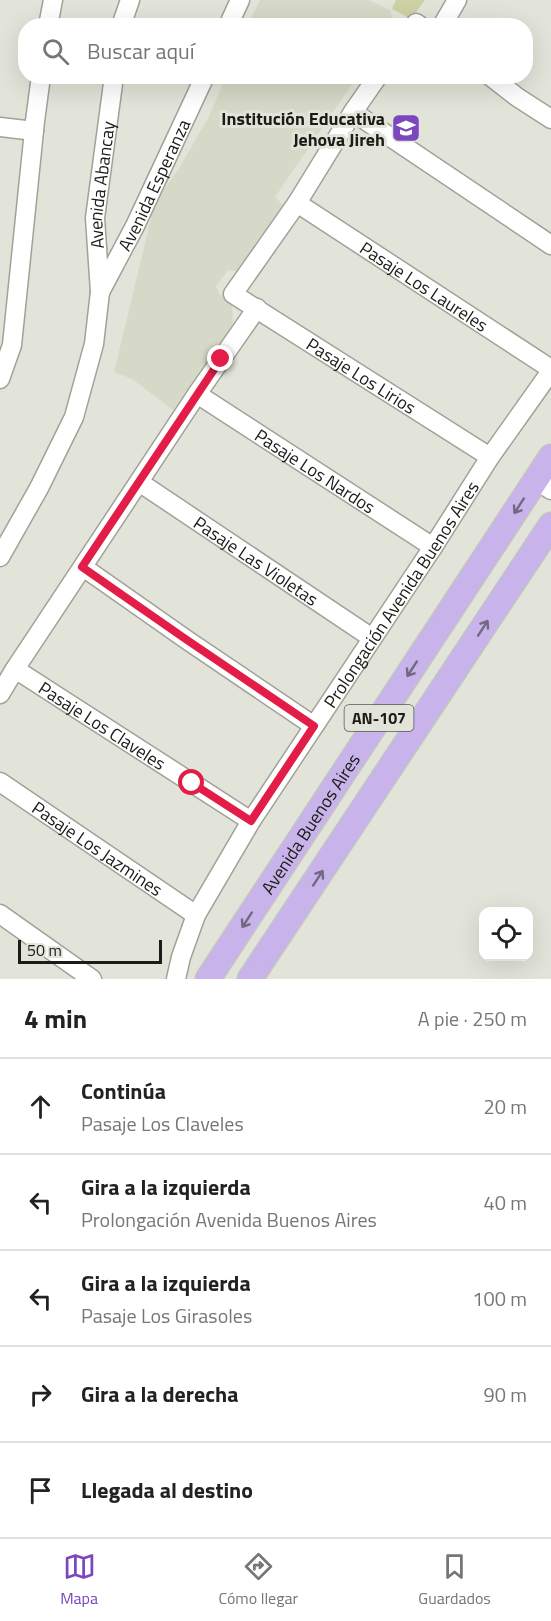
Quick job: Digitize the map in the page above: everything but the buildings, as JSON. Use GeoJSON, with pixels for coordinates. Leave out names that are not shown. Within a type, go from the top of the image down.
{"type":"FeatureCollection","features":[{"type":"Feature","properties":{"kind":"main road","name":"Avenida Buenos Aires"},"geometry":{"type":"LineString","coordinates":[[208,979],[543,485],[551,457]]}},
{"type":"Feature","properties":{"kind":"main road","name":"Avenida Buenos Aires"},"geometry":{"type":"LineString","coordinates":[[250,979],[551,525]]}},
{"type":"Feature","properties":{"kind":"street"},"geometry":{"type":"LineString","coordinates":[[50,18],[53,0]]}},
{"type":"Feature","properties":{"kind":"street"},"geometry":{"type":"LineString","coordinates":[[124,18],[130,0]]}},
{"type":"Feature","properties":{"kind":"street"},"geometry":{"type":"LineString","coordinates":[[232,18],[240,0]]}},
{"type":"Feature","properties":{"kind":"street"},"geometry":{"type":"LineString","coordinates":[[447,18],[457,0]]}},
{"type":"Feature","properties":{"kind":"street"},"geometry":{"type":"LineString","coordinates":[[2,372],[12,345],[40,84]]}},
{"type":"Feature","properties":{"kind":"street","name":"Avenida Abancay"},"geometry":{"type":"LineString","coordinates":[[100,292],[95,218],[113,84]]}},
{"type":"Feature","properties":{"kind":"street","name":"Avenida Esperanza"},"geometry":{"type":"LineString","coordinates":[[100,292],[135,226],[201,84]]}},
{"type":"Feature","properties":{"kind":"street"},"geometry":{"type":"LineString","coordinates":[[297,203],[353,111],[372,84]]}},
{"type":"Feature","properties":{"kind":"street"},"geometry":{"type":"LineString","coordinates":[[500,84],[551,119]]}},
{"type":"Feature","properties":{"kind":"street"},"geometry":{"type":"LineString","coordinates":[[353,111],[551,245]]}},
{"type":"Feature","properties":{"kind":"street"},"geometry":{"type":"LineString","coordinates":[[0,127],[34,131]]}},
{"type":"Feature","properties":{"kind":"street","name":"Pasaje Los Lirios"},"geometry":{"type":"LineString","coordinates":[[297,203],[233,294],[490,457]]}},
{"type":"Feature","properties":{"kind":"street","name":"Pasaje Los Laureles"},"geometry":{"type":"LineString","coordinates":[[297,203],[551,370]]}},
{"type":"Feature","properties":{"kind":"street"},"geometry":{"type":"LineString","coordinates":[[0,557],[39,488],[74,417],[94,344],[100,292]]}},
{"type":"Feature","properties":{"kind":"street"},"geometry":{"type":"LineString","coordinates":[[0,694],[197,394],[257,308]]}},
{"type":"Feature","properties":{"kind":"street","name":"Prolongación Avenida Buenos Aires"},"geometry":{"type":"LineString","coordinates":[[176,979],[196,915],[251,821],[490,457],[551,370]]}},
{"type":"Feature","properties":{"kind":"street","name":"Pasaje Los Nardos"},"geometry":{"type":"LineString","coordinates":[[197,394],[433,547]]}},
{"type":"Feature","properties":{"kind":"street","name":"Pasaje Las Violetas"},"geometry":{"type":"LineString","coordinates":[[140,482],[372,638]]}},
{"type":"Feature","properties":{"kind":"street"},"geometry":{"type":"LineString","coordinates":[[82,567],[314,726]]}},
{"type":"Feature","properties":{"kind":"street","name":"Pasaje Los Claveles"},"geometry":{"type":"LineString","coordinates":[[15,669],[251,821]]}},
{"type":"Feature","properties":{"kind":"street","name":"Pasaje Los Jazmines"},"geometry":{"type":"LineString","coordinates":[[0,782],[196,915]]}},
{"type":"Feature","properties":{"kind":"street"},"geometry":{"type":"LineString","coordinates":[[0,914],[93,979]]}},
{"type":"Feature","properties":{"kind":"shaded area"},"geometry":{"type":"Polygon","coordinates":[[[260,0],[368,0],[390,10],[392,18],[251,18],[260,0]]]}},
{"type":"Feature","properties":{"kind":"shaded area"},"geometry":{"type":"Polygon","coordinates":[[[223,84],[352,84],[275,197],[283,205],[236,271],[228,270],[216,286],[219,294],[232,304],[233,324],[173,410],[132,379],[114,372],[155,202],[180,167],[208,118],[223,84]]]}},
{"type":"Feature","properties":{"kind":"green space"},"geometry":{"type":"Polygon","coordinates":[[[396,0],[425,0],[412,18],[392,9],[396,0]]]}},
{"type":"Feature","properties":{"kind":"place","name":"Institución Educativa Jehova Jireh"},"geometry":{"type":"Point","coordinates":[406,128]}},
{"type":"Feature","properties":{"kind":"route"},"geometry":{"type":"LineString","coordinates":[[192,783],[251,821],[314,726],[82,567],[221,359]]}}]}
